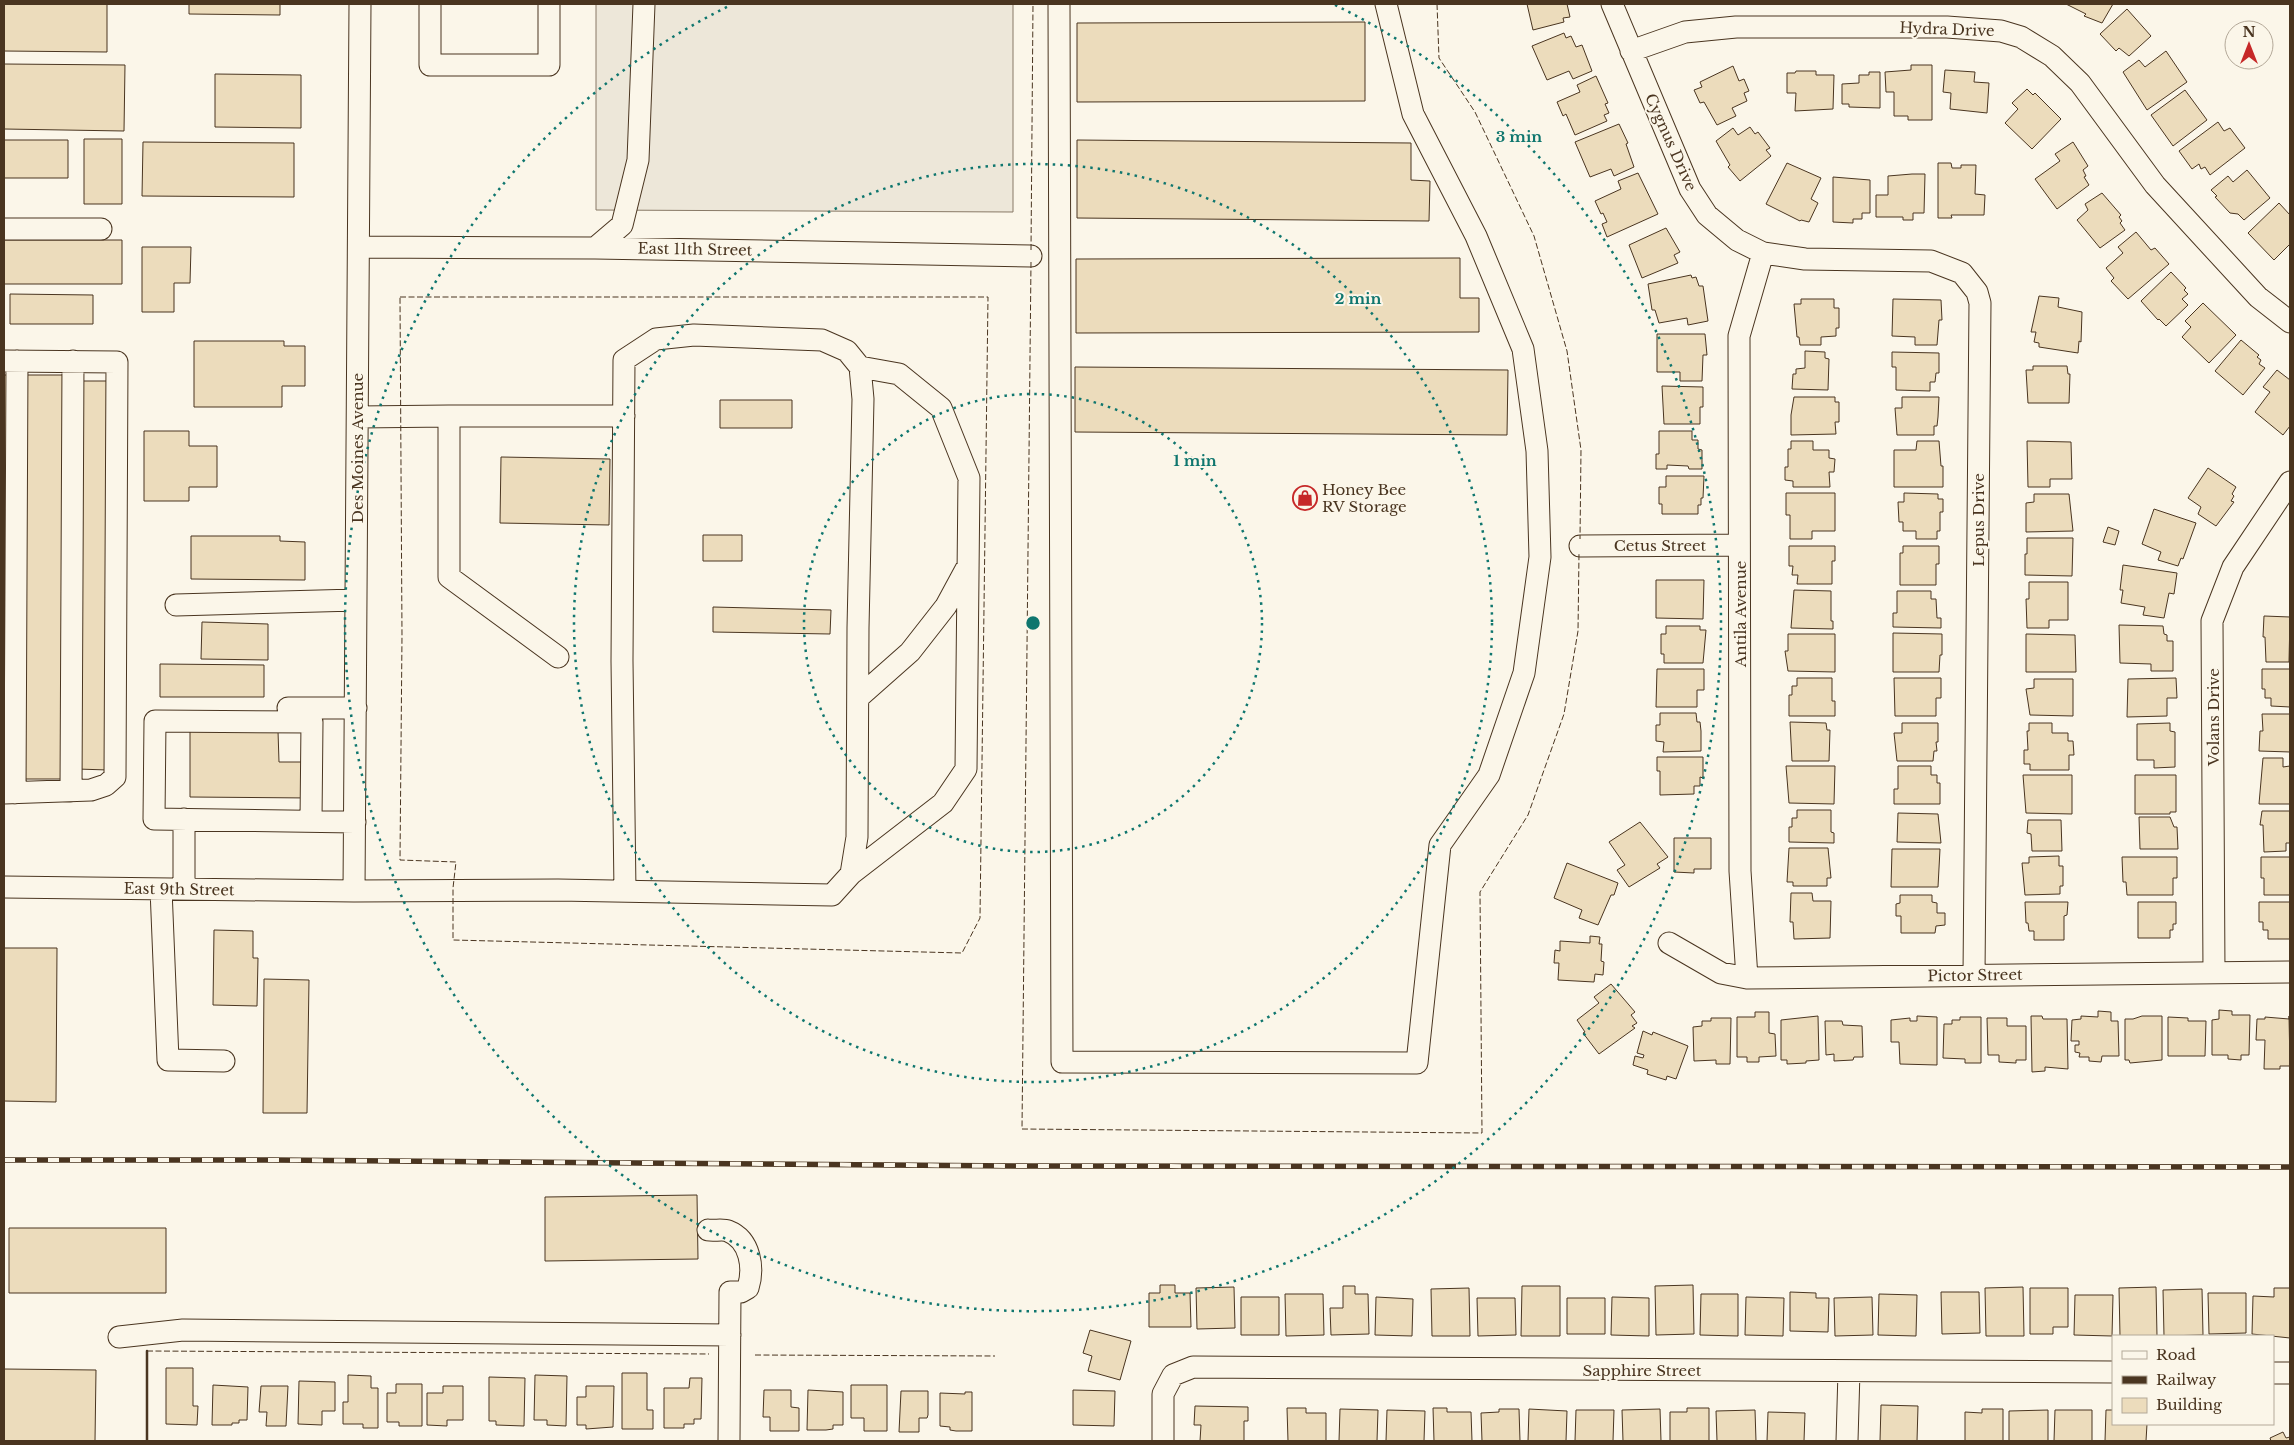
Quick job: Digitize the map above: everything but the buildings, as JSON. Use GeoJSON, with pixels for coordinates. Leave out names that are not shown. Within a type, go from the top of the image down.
{"type":"FeatureCollection","features":[{"type":"Feature","properties":{"kind":"street","name":"Des Moines Avenue"},"geometry":{"type":"LineString","coordinates":[[354,891],[360,4]]}},
{"type":"Feature","properties":{"kind":"street"},"geometry":{"type":"LineString","coordinates":[[430,4],[430,65],[548,64],[549,4]]}},
{"type":"Feature","properties":{"kind":"street"},"geometry":{"type":"LineString","coordinates":[[595,248],[622,225],[638,160],[644,4]]}},
{"type":"Feature","properties":{"kind":"street"},"geometry":{"type":"LineString","coordinates":[[1059,4],[1062,1062],[1417,1063],[1440,845],[1489,775],[1524,673],[1540,548],[1537,451],[1523,349],[1476,236],[1413,114],[1386,4]]}},
{"type":"Feature","properties":{"kind":"street","name":"Cygnus Drive"},"geometry":{"type":"LineString","coordinates":[[1612,4],[1690,189],[1707,215],[1737,240],[1763,253]]}},
{"type":"Feature","properties":{"kind":"street","name":"Hydra Drive"},"geometry":{"type":"LineString","coordinates":[[1631,50],[1685,32],[1736,27],[1947,27],[2001,31],[2021,38],[2052,56],[2080,83],[2154,185],[2258,296],[2290,322]]}},
{"type":"Feature","properties":{"kind":"street"},"geometry":{"type":"LineString","coordinates":[[4,229],[101,229]]}},
{"type":"Feature","properties":{"kind":"street","name":"East 11th Street"},"geometry":{"type":"LineString","coordinates":[[358,246],[595,248],[1031,256]]}},
{"type":"Feature","properties":{"kind":"street","name":"Antila Avenue"},"geometry":{"type":"LineString","coordinates":[[1747,978],[1740,871],[1740,336],[1763,253]]}},
{"type":"Feature","properties":{"kind":"street","name":"Lepus Drive"},"geometry":{"type":"LineString","coordinates":[[1763,253],[1805,259],[1931,261],[1962,273],[1977,292],[1980,303],[1974,975]]}},
{"type":"Feature","properties":{"kind":"street"},"geometry":{"type":"LineString","coordinates":[[625,891],[622,661],[624,360],[656,340],[694,335],[822,340],[847,351],[860,367],[863,399],[857,837],[851,874]]}},
{"type":"Feature","properties":{"kind":"street"},"geometry":{"type":"LineString","coordinates":[[10,361],[73,362],[117,362],[115,777],[106,785],[91,790],[9,793],[10,361]]}},
{"type":"Feature","properties":{"kind":"street"},"geometry":{"type":"LineString","coordinates":[[71,791],[73,362]]}},
{"type":"Feature","properties":{"kind":"street","name":"East 9th Street"},"geometry":{"type":"LineString","coordinates":[[4,887],[354,891],[625,891],[832,895],[851,874],[943,804],[966,769],[969,478],[941,408],[899,374],[860,367]]}},
{"type":"Feature","properties":{"kind":"street"},"geometry":{"type":"LineString","coordinates":[[448,416],[448,577],[558,657]]}},
{"type":"Feature","properties":{"kind":"street"},"geometry":{"type":"LineString","coordinates":[[358,417],[624,416]]}},
{"type":"Feature","properties":{"kind":"street","name":"Volans Drive"},"geometry":{"type":"LineString","coordinates":[[2214,972],[2212,622],[2233,567],[2290,482]]}},
{"type":"Feature","properties":{"kind":"street","name":"Cetus Street"},"geometry":{"type":"LineString","coordinates":[[1580,546],[1740,545]]}},
{"type":"Feature","properties":{"kind":"street"},"geometry":{"type":"LineString","coordinates":[[858,698],[910,652],[946,606],[967,567]]}},
{"type":"Feature","properties":{"kind":"street"},"geometry":{"type":"LineString","coordinates":[[176,605],[356,600]]}},
{"type":"Feature","properties":{"kind":"street"},"geometry":{"type":"LineString","coordinates":[[152,708],[356,708]]}},
{"type":"Feature","properties":{"kind":"street"},"geometry":{"type":"LineString","coordinates":[[311,821],[312,722],[155,721],[154,819],[355,822]]}},
{"type":"Feature","properties":{"kind":"street"},"geometry":{"type":"LineString","coordinates":[[184,819],[184,889]]}},
{"type":"Feature","properties":{"kind":"street"},"geometry":{"type":"LineString","coordinates":[[161,889],[168,1060],[224,1061]]}},
{"type":"Feature","properties":{"kind":"street","name":"Pictor Street"},"geometry":{"type":"LineString","coordinates":[[1669,943],[1721,973],[1747,978],[2290,972]]}},
{"type":"Feature","properties":{"kind":"street"},"geometry":{"type":"LineString","coordinates":[[708,1230],[728,1231],[738,1238],[748,1250],[751,1261],[752,1276],[748,1288],[741,1292],[730,1292],[729,1441]]}},
{"type":"Feature","properties":{"kind":"street"},"geometry":{"type":"LineString","coordinates":[[119,1337],[183,1330],[730,1345]]}},
{"type":"Feature","properties":{"kind":"street","name":"Sapphire Street"},"geometry":{"type":"LineString","coordinates":[[1163,1441],[1163,1394],[1173,1375],[1193,1367],[2112,1372]]}},
{"type":"Feature","properties":{"kind":"street"},"geometry":{"type":"LineString","coordinates":[[1847,1441],[1849,1371]]}},
{"type":"Feature","properties":{"kind":"street"},"geometry":{"type":"LineString","coordinates":[[2274,1373],[2290,1373]]}},
{"type":"Feature","properties":{"kind":"shaded area"},"geometry":{"type":"Polygon","coordinates":[[[596,4],[1013,4],[1013,212],[596,210],[596,4]]]}},
{"type":"Feature","properties":{"kind":"railway"},"geometry":{"type":"LineString","coordinates":[[4,1160],[273,1160],[1015,1166],[2290,1167]]}},
{"type":"Feature","properties":{"kind":"fence"},"geometry":{"type":"LineString","coordinates":[[1031,250],[1033,4]]}},
{"type":"Feature","properties":{"kind":"fence"},"geometry":{"type":"LineString","coordinates":[[1437,4],[1439,58],[1475,112],[1534,236],[1567,351],[1581,450],[1580,539]]}},
{"type":"Feature","properties":{"kind":"fence"},"geometry":{"type":"LineString","coordinates":[[1031,262],[1022,1129],[1482,1133],[1480,892],[1528,815],[1564,714],[1578,631],[1579,554]]}},
{"type":"Feature","properties":{"kind":"fence"},"geometry":{"type":"LineString","coordinates":[[400,297],[988,297],[980,918],[962,953],[453,940],[453,888],[456,862],[400,860],[402,636],[400,297]]}},
{"type":"Feature","properties":{"kind":"fence"},"geometry":{"type":"LineString","coordinates":[[147,1351],[709,1354]]}},
{"type":"Feature","properties":{"kind":"fence"},"geometry":{"type":"LineString","coordinates":[[755,1355],[995,1356]]}},
{"type":"Feature","properties":{"kind":"wall"},"geometry":{"type":"LineString","coordinates":[[147,1351],[147,1441]]}},
{"type":"Feature","properties":{"kind":"place","name":"Honey Bee RV Storage"},"geometry":{"type":"Point","coordinates":[1305,498]}}]}
